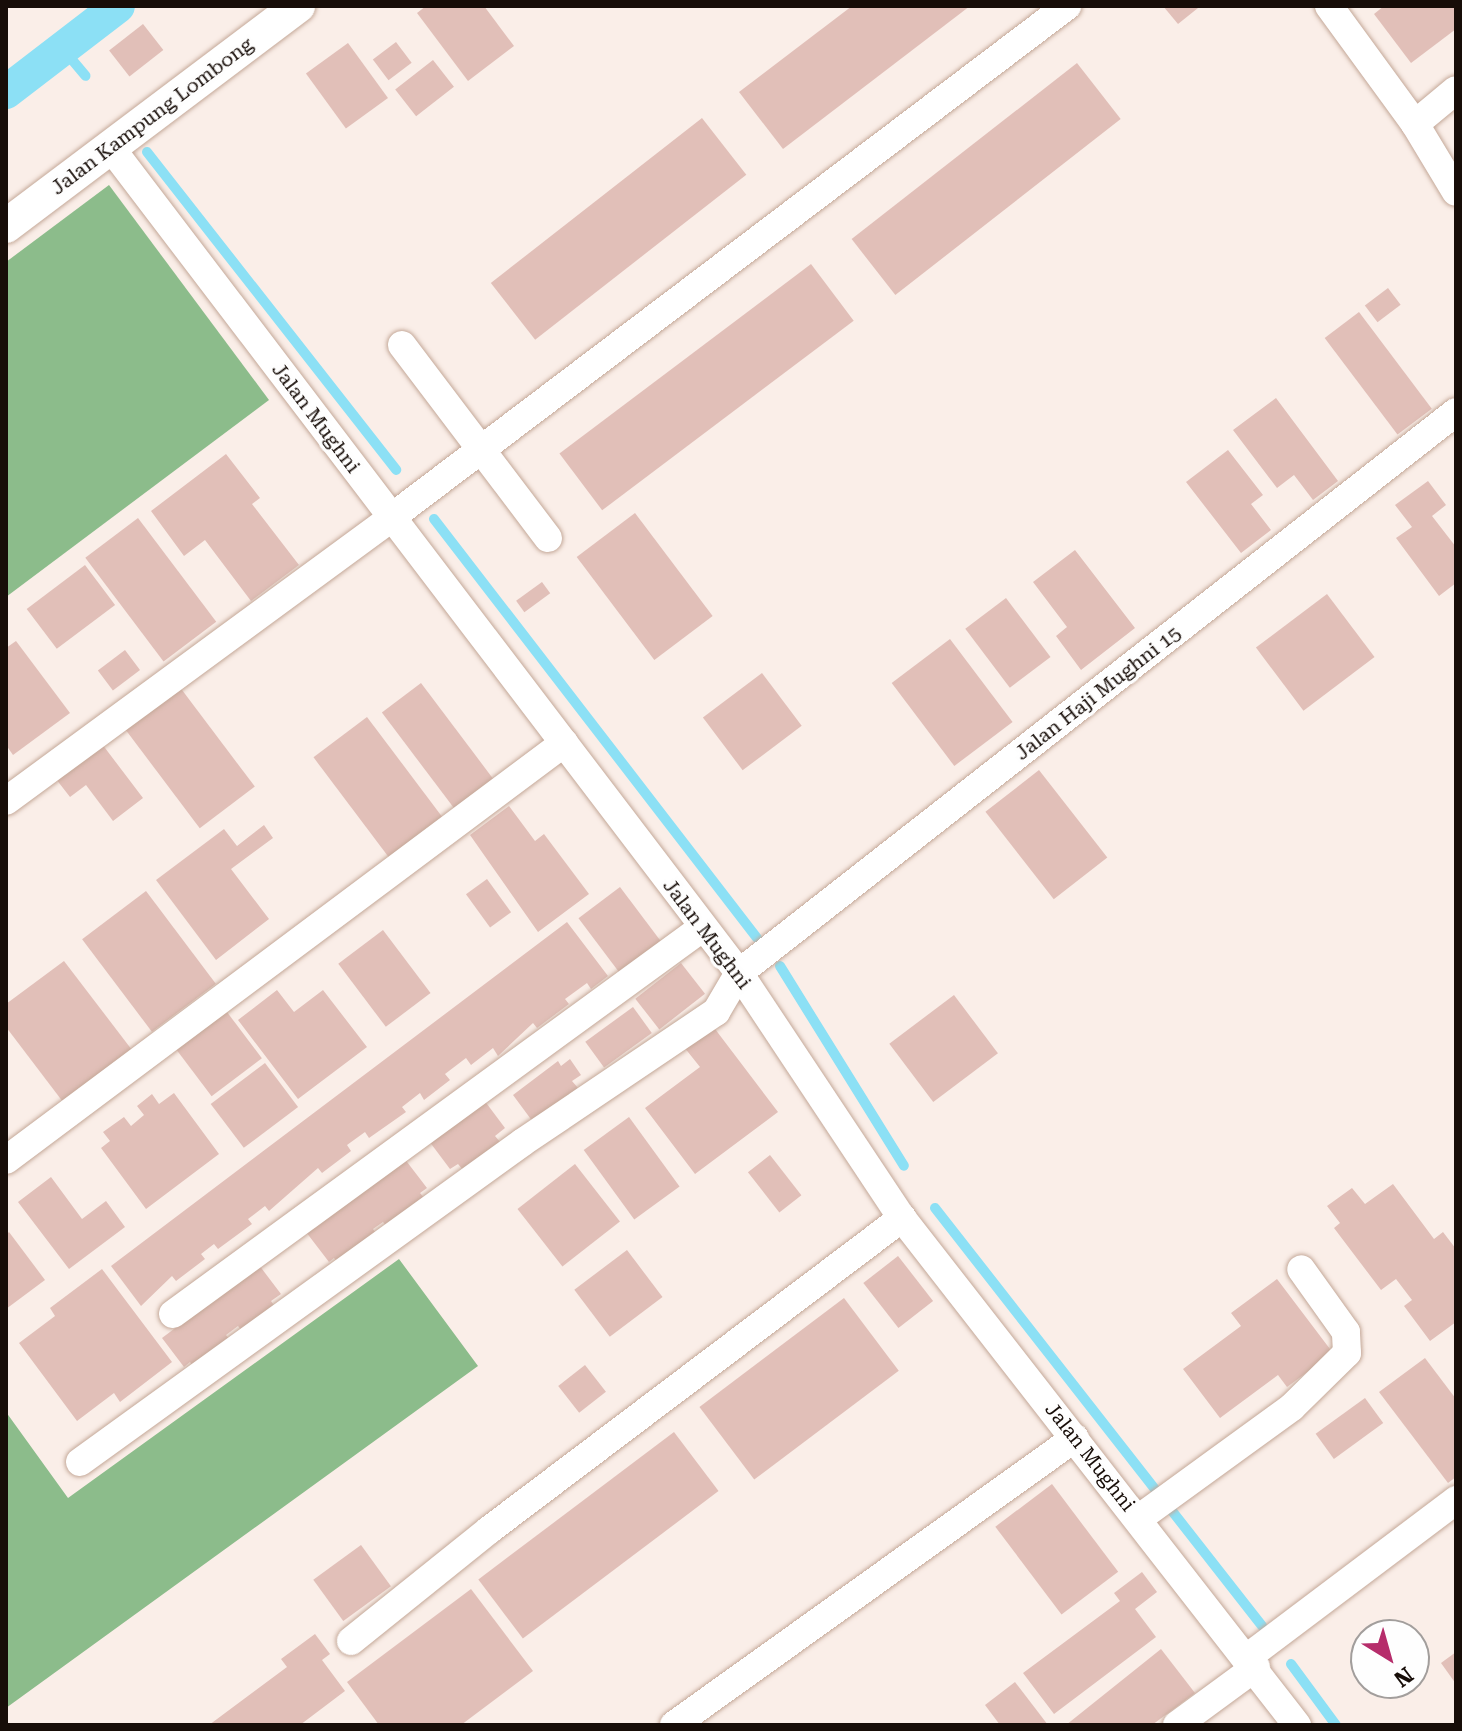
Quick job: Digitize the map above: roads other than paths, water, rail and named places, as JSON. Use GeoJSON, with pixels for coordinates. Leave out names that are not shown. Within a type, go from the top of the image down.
{"type":"FeatureCollection","features":[{"type":"Feature","properties":{"kind":"street","name":"Jalan Kampung Lombong"},"geometry":{"type":"LineString","coordinates":[[6,226],[298,6]]}},
{"type":"Feature","properties":{"kind":"street"},"geometry":{"type":"LineString","coordinates":[[6,801],[392,517],[1067,6]]}},
{"type":"Feature","properties":{"kind":"street"},"geometry":{"type":"LineString","coordinates":[[1329,6],[1415,124],[1456,192]]}},
{"type":"Feature","properties":{"kind":"street"},"geometry":{"type":"LineString","coordinates":[[1415,124],[1456,90]]}},
{"type":"Feature","properties":{"kind":"street","name":"Jalan Mughni"},"geometry":{"type":"LineString","coordinates":[[111,148],[739,973],[902,1218],[1075,1438],[1146,1515],[1297,1725]]}},
{"type":"Feature","properties":{"kind":"street"},"geometry":{"type":"LineString","coordinates":[[402,345],[548,538]]}},
{"type":"Feature","properties":{"kind":"street","name":"Jalan Haji Mughni 15"},"geometry":{"type":"LineString","coordinates":[[739,973],[1456,412]]}},
{"type":"Feature","properties":{"kind":"street"},"geometry":{"type":"LineString","coordinates":[[6,1160],[564,743]]}},
{"type":"Feature","properties":{"kind":"street"},"geometry":{"type":"LineString","coordinates":[[173,1314],[702,928]]}},
{"type":"Feature","properties":{"kind":"street"},"geometry":{"type":"LineString","coordinates":[[80,1462],[523,1142],[716,1012],[739,973]]}},
{"type":"Feature","properties":{"kind":"street"},"geometry":{"type":"LineString","coordinates":[[351,1641],[489,1530],[902,1218]]}},
{"type":"Feature","properties":{"kind":"street"},"geometry":{"type":"LineString","coordinates":[[1146,1515],[1292,1407],[1347,1353],[1346,1332],[1301,1269]]}},
{"type":"Feature","properties":{"kind":"street"},"geometry":{"type":"LineString","coordinates":[[691,1720],[1075,1438]]}},
{"type":"Feature","properties":{"kind":"street"},"geometry":{"type":"LineString","coordinates":[[1177,1725],[1456,1500]]}},
{"type":"Feature","properties":{"kind":"waterway"},"geometry":{"type":"LineString","coordinates":[[6,92],[118,6]]}},
{"type":"Feature","properties":{"kind":"waterway"},"geometry":{"type":"LineString","coordinates":[[63,49],[86,76]]}},
{"type":"Feature","properties":{"kind":"waterway"},"geometry":{"type":"LineString","coordinates":[[147,152],[396,470]]}},
{"type":"Feature","properties":{"kind":"waterway"},"geometry":{"type":"LineString","coordinates":[[434,519],[757,938]]}},
{"type":"Feature","properties":{"kind":"waterway"},"geometry":{"type":"LineString","coordinates":[[780,966],[904,1166]]}},
{"type":"Feature","properties":{"kind":"waterway"},"geometry":{"type":"LineString","coordinates":[[935,1208],[1262,1626]]}},
{"type":"Feature","properties":{"kind":"waterway"},"geometry":{"type":"LineString","coordinates":[[1291,1664],[1336,1725]]}}]}
